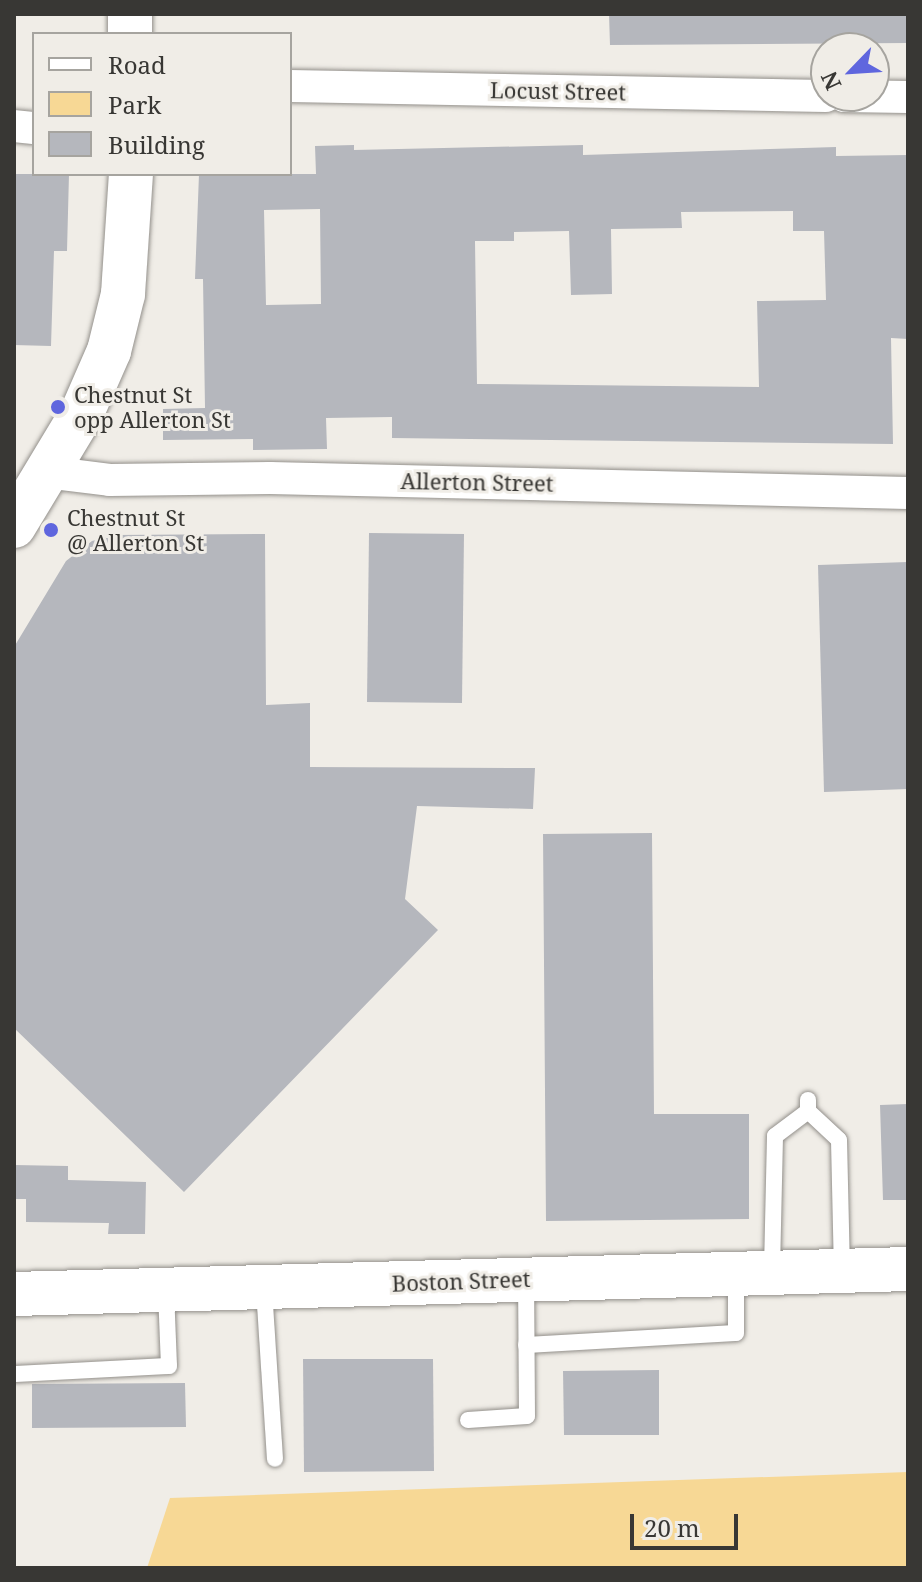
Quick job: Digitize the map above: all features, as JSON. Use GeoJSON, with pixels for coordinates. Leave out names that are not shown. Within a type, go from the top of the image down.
{"type":"FeatureCollection","features":[{"type":"Feature","properties":{"kind":"main road"},"geometry":{"type":"LineString","coordinates":[[14,526],[81,415],[116,326],[130,228],[131,176]]}},
{"type":"Feature","properties":{"kind":"main road","name":"Boston Street"},"geometry":{"type":"LineString","coordinates":[[14,1294],[754,1273],[904,1273]]}},
{"type":"Feature","properties":{"kind":"street","name":"Locust Street"},"geometry":{"type":"LineString","coordinates":[[292,86],[810,96]]}},
{"type":"Feature","properties":{"kind":"street","name":"Allerton Street"},"geometry":{"type":"LineString","coordinates":[[46,472],[110,480],[270,478],[908,493]]}},
{"type":"Feature","properties":{"kind":"lane"},"geometry":{"type":"LineString","coordinates":[[526,1345],[736,1333],[754,1273],[775,1136],[808,1106],[839,1140],[842,1271]]}},
{"type":"Feature","properties":{"kind":"lane"},"geometry":{"type":"LineString","coordinates":[[468,1420],[527,1416],[526,1280]]}},
{"type":"Feature","properties":{"kind":"lane"},"geometry":{"type":"LineString","coordinates":[[264,1287],[275,1459]]}},
{"type":"Feature","properties":{"kind":"lane"},"geometry":{"type":"LineString","coordinates":[[14,1374],[169,1366],[165,1290]]}},
{"type":"Feature","properties":{"kind":"green space"},"geometry":{"type":"Polygon","coordinates":[[[908,1472],[908,1568],[147,1568],[170,1498],[908,1472]]]}},
{"type":"Feature","properties":{"kind":"building"},"geometry":{"type":"Polygon","coordinates":[[[609,14],[908,14],[908,43],[890,43],[890,32],[810,32],[810,44],[610,45],[609,14]]]}},
{"type":"Feature","properties":{"kind":"building"},"geometry":{"type":"Polygon","coordinates":[[[354,145],[354,150],[583,145],[583,155],[836,147],[836,156],[908,155],[908,339],[891,338],[893,444],[392,438],[392,417],[326,418],[327,449],[253,450],[253,439],[163,440],[163,409],[205,408],[203,279],[195,279],[199,176],[316,174],[315,146],[354,145]],[[320,209],[264,210],[266,305],[321,304],[320,209]],[[793,211],[681,212],[682,228],[611,229],[612,294],[571,295],[569,231],[514,232],[514,241],[475,241],[477,384],[759,387],[757,301],[826,300],[824,231],[793,231],[793,211]]]}},
{"type":"Feature","properties":{"kind":"building"},"geometry":{"type":"Polygon","coordinates":[[[14,174],[69,176],[67,251],[54,251],[51,346],[14,345],[14,174]]]}},
{"type":"Feature","properties":{"kind":"building"},"geometry":{"type":"Polygon","coordinates":[[[369,533],[464,534],[462,703],[367,702],[369,533]]]}},
{"type":"Feature","properties":{"kind":"building"},"geometry":{"type":"Polygon","coordinates":[[[265,534],[266,705],[310,703],[310,767],[535,768],[533,809],[417,806],[405,899],[438,930],[184,1192],[14,1028],[14,647],[66,561],[92,541],[115,535],[265,534]]]}},
{"type":"Feature","properties":{"kind":"building"},"geometry":{"type":"Polygon","coordinates":[[[908,562],[908,789],[824,792],[818,565],[908,562]]]}},
{"type":"Feature","properties":{"kind":"building"},"geometry":{"type":"Polygon","coordinates":[[[652,833],[654,1114],[749,1114],[749,1219],[546,1221],[543,834],[652,833]]]}},
{"type":"Feature","properties":{"kind":"building"},"geometry":{"type":"Polygon","coordinates":[[[908,1104],[908,1200],[883,1200],[880,1105],[908,1104]]]}},
{"type":"Feature","properties":{"kind":"building"},"geometry":{"type":"Polygon","coordinates":[[[14,1165],[68,1166],[68,1180],[146,1182],[145,1234],[108,1234],[109,1223],[26,1222],[26,1199],[14,1199],[14,1165]]]}},
{"type":"Feature","properties":{"kind":"building"},"geometry":{"type":"Polygon","coordinates":[[[303,1359],[433,1359],[434,1471],[304,1472],[303,1359]]]}},
{"type":"Feature","properties":{"kind":"building"},"geometry":{"type":"Polygon","coordinates":[[[659,1370],[659,1435],[564,1435],[563,1371],[659,1370]]]}},
{"type":"Feature","properties":{"kind":"building"},"geometry":{"type":"Polygon","coordinates":[[[185,1383],[186,1427],[32,1428],[32,1384],[185,1383]]]}},
{"type":"Feature","properties":{"kind":"place","name":"Chestnut St opp Allerton St"},"geometry":{"type":"Point","coordinates":[58,407]}},
{"type":"Feature","properties":{"kind":"place","name":"Chestnut St @ Allerton St"},"geometry":{"type":"Point","coordinates":[51,530]}}]}
